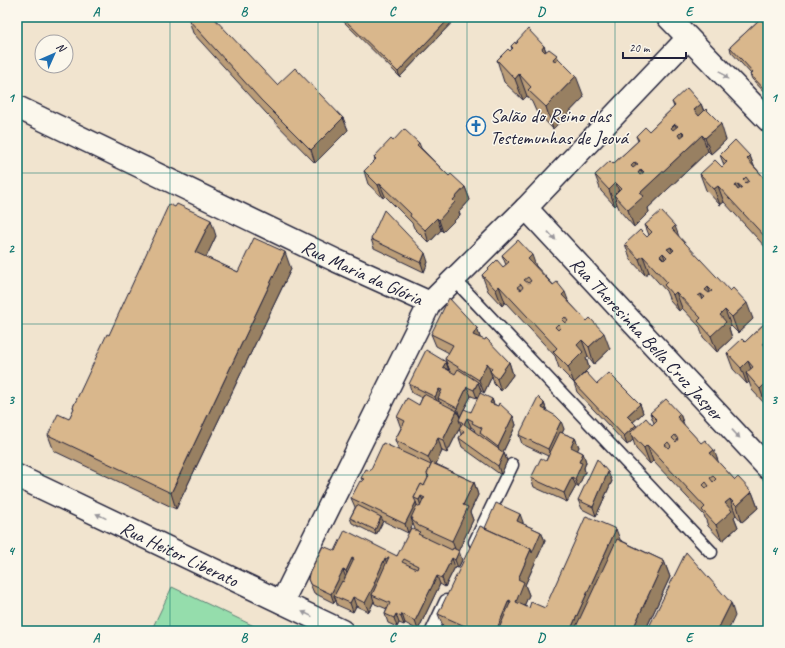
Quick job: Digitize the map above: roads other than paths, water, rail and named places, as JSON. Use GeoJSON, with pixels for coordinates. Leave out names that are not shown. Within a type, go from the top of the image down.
{"type":"FeatureCollection","features":[{"type":"Feature","properties":{"kind":"street"},"geometry":{"type":"LineString","coordinates":[[668,17],[768,120]]}},
{"type":"Feature","properties":{"kind":"street"},"geometry":{"type":"LineString","coordinates":[[430,303],[526,208],[688,38]]}},
{"type":"Feature","properties":{"kind":"street","name":"Rua Maria da Glória"},"geometry":{"type":"LineString","coordinates":[[17,107],[337,261],[430,303],[282,602]]}},
{"type":"Feature","properties":{"kind":"street","name":"Rua Theresinha Bella Cruz Jasper"},"geometry":{"type":"LineString","coordinates":[[526,208],[768,468]]}},
{"type":"Feature","properties":{"kind":"street","name":"Rua Heitor Liberato"},"geometry":{"type":"LineString","coordinates":[[17,476],[342,631]]}},
{"type":"Feature","properties":{"kind":"lane"},"geometry":{"type":"LineString","coordinates":[[454,279],[712,552]]}},
{"type":"Feature","properties":{"kind":"lane"},"geometry":{"type":"LineString","coordinates":[[470,552],[512,465]]}},
{"type":"Feature","properties":{"kind":"lane"},"geometry":{"type":"LineString","coordinates":[[432,631],[453,588]]}},
{"type":"Feature","properties":{"kind":"place","name":"Salão do Reino das Testemunhas de Jeová"},"geometry":{"type":"Point","coordinates":[476,126]}}]}
